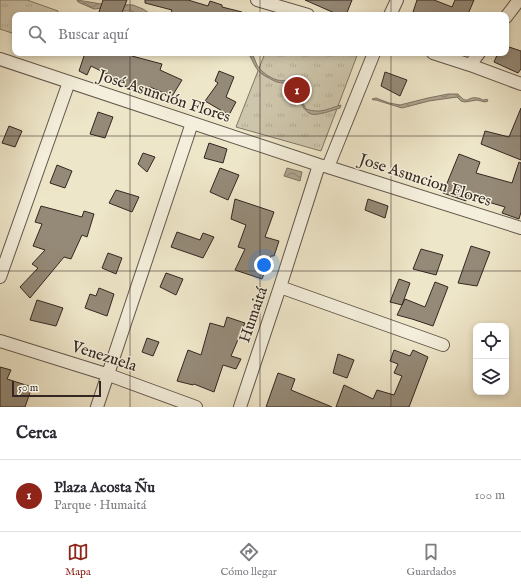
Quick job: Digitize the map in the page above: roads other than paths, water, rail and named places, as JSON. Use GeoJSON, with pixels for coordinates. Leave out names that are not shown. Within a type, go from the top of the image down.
{"type":"FeatureCollection","features":[{"type":"Feature","properties":{"kind":"street"},"geometry":{"type":"LineString","coordinates":[[258,0],[298,12]]}},
{"type":"Feature","properties":{"kind":"street"},"geometry":{"type":"LineString","coordinates":[[391,12],[397,0]]}},
{"type":"Feature","properties":{"kind":"street"},"geometry":{"type":"LineString","coordinates":[[509,14],[519,0]]}},
{"type":"Feature","properties":{"kind":"street","name":"Humaitá"},"geometry":{"type":"LineString","coordinates":[[240,407],[280,287],[323,166],[373,56]]}},
{"type":"Feature","properties":{"kind":"street"},"geometry":{"type":"LineString","coordinates":[[442,56],[521,84]]}},
{"type":"Feature","properties":{"kind":"street"},"geometry":{"type":"LineString","coordinates":[[470,65],[477,56]]}},
{"type":"Feature","properties":{"kind":"street","name":"José Asunción Flores"},"geometry":{"type":"LineString","coordinates":[[0,59],[323,166]]}},
{"type":"Feature","properties":{"kind":"street"},"geometry":{"type":"LineString","coordinates":[[0,277],[69,82]]}},
{"type":"Feature","properties":{"kind":"street"},"geometry":{"type":"LineString","coordinates":[[98,407],[192,123]]}},
{"type":"Feature","properties":{"kind":"street","name":"Jose Asuncion Flores"},"geometry":{"type":"LineString","coordinates":[[323,166],[521,228]]}},
{"type":"Feature","properties":{"kind":"street"},"geometry":{"type":"LineString","coordinates":[[280,287],[443,345]]}},
{"type":"Feature","properties":{"kind":"street","name":"Venezuela"},"geometry":{"type":"LineString","coordinates":[[0,341],[109,375],[196,407]]}},
{"type":"Feature","properties":{"kind":"water"},"geometry":{"type":"Polygon","coordinates":[[[77,0],[101,4],[133,5],[148,12],[134,12],[102,8],[94,9],[78,2],[77,0]]]}},
{"type":"Feature","properties":{"kind":"water"},"geometry":{"type":"Polygon","coordinates":[[[250,56],[253,56],[260,70],[271,78],[288,82],[295,86],[306,109],[320,111],[341,105],[340,108],[318,114],[311,114],[304,109],[297,93],[292,87],[277,82],[264,75],[256,67],[250,56]]]}},
{"type":"Feature","properties":{"kind":"water"},"geometry":{"type":"Polygon","coordinates":[[[448,94],[458,94],[461,98],[466,100],[478,98],[484,100],[487,99],[488,101],[485,102],[477,100],[465,102],[461,101],[457,97],[429,101],[402,108],[372,99],[376,98],[400,105],[448,94]]]}},
{"type":"Feature","properties":{"kind":"water"},"geometry":{"type":"Polygon","coordinates":[[[287,168],[302,172],[300,181],[284,176],[287,168]]]}},
{"type":"Feature","properties":{"kind":"place","name":"Plaza Acosta Ñu"},"geometry":{"type":"Point","coordinates":[297,90]}}]}
